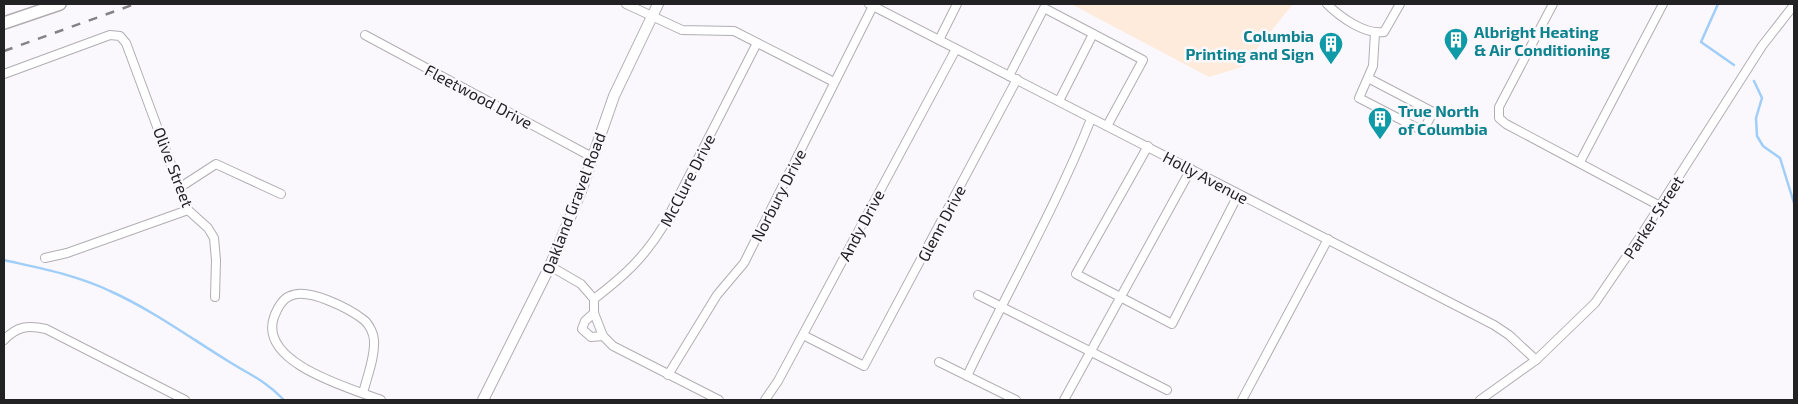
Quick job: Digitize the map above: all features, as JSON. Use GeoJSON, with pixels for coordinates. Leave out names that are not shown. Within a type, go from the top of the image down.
{"type":"FeatureCollection","features":[{"type":"Feature","properties":{"kind":"main road"},"geometry":{"type":"LineString","coordinates":[[4,23],[60,4]]}},
{"type":"Feature","properties":{"kind":"street"},"geometry":{"type":"LineString","coordinates":[[626,4],[682,30],[734,31],[834,82]]}},
{"type":"Feature","properties":{"kind":"street","name":"Oakland Gravel Road"},"geometry":{"type":"LineString","coordinates":[[483,400],[550,266],[614,96],[658,4]]}},
{"type":"Feature","properties":{"kind":"street"},"geometry":{"type":"LineString","coordinates":[[939,40],[957,4]]}},
{"type":"Feature","properties":{"kind":"street"},"geometry":{"type":"LineString","coordinates":[[1327,4],[1344,18],[1375,33],[1384,32],[1400,4]]}},
{"type":"Feature","properties":{"kind":"street"},"geometry":{"type":"LineString","coordinates":[[1553,4],[1499,107],[1499,118],[1506,124],[1660,206]]}},
{"type":"Feature","properties":{"kind":"street"},"geometry":{"type":"LineString","coordinates":[[1580,162],[1663,4]]}},
{"type":"Feature","properties":{"kind":"street","name":"Holly Avenue"},"geometry":{"type":"LineString","coordinates":[[871,5],[1494,325],[1509,335],[1536,360]]}},
{"type":"Feature","properties":{"kind":"street","name":"Norbury Drive"},"geometry":{"type":"LineString","coordinates":[[668,375],[717,294],[744,263],[871,5]]}},
{"type":"Feature","properties":{"kind":"street","name":"Parker Street"},"geometry":{"type":"LineString","coordinates":[[1480,400],[1536,360],[1581,319],[1595,303],[1660,206],[1762,46],[1794,5]]}},
{"type":"Feature","properties":{"kind":"street","name":"Glenn Drive"},"geometry":{"type":"LineString","coordinates":[[803,335],[864,366],[1013,78],[1044,8],[1093,34]]}},
{"type":"Feature","properties":{"kind":"street"},"geometry":{"type":"LineString","coordinates":[[1368,78],[1433,112],[1423,132],[1359,98],[1373,66],[1375,33]]}},
{"type":"Feature","properties":{"kind":"street"},"geometry":{"type":"LineString","coordinates":[[1058,102],[1093,34],[1143,60],[1107,126]]}},
{"type":"Feature","properties":{"kind":"street","name":"Olive Street"},"geometry":{"type":"LineString","coordinates":[[4,74],[110,35],[120,36],[126,43],[156,119],[188,210],[208,228],[214,238],[216,260],[215,297]]}},
{"type":"Feature","properties":{"kind":"street","name":"Fleetwood Drive"},"geometry":{"type":"LineString","coordinates":[[365,35],[592,157]]}},
{"type":"Feature","properties":{"kind":"street","name":"McClure Drive"},"geometry":{"type":"LineString","coordinates":[[594,299],[630,271],[650,249],[669,217],[757,43]]}},
{"type":"Feature","properties":{"kind":"street","name":"Andy Drive"},"geometry":{"type":"LineString","coordinates":[[765,400],[778,382],[956,49]]}},
{"type":"Feature","properties":{"kind":"street"},"geometry":{"type":"LineString","coordinates":[[967,376],[1001,304],[1072,167],[1092,119]]}},
{"type":"Feature","properties":{"kind":"street"},"geometry":{"type":"LineString","coordinates":[[1148,146],[1076,274],[1172,324],[1238,195]]}},
{"type":"Feature","properties":{"kind":"street"},"geometry":{"type":"LineString","coordinates":[[179,188],[216,164],[281,194]]}},
{"type":"Feature","properties":{"kind":"street"},"geometry":{"type":"LineString","coordinates":[[1064,400],[1122,299],[1191,169]]}},
{"type":"Feature","properties":{"kind":"street"},"geometry":{"type":"LineString","coordinates":[[45,258],[67,253],[188,210]]}},
{"type":"Feature","properties":{"kind":"street"},"geometry":{"type":"LineString","coordinates":[[1242,400],[1328,239]]}},
{"type":"Feature","properties":{"kind":"street"},"geometry":{"type":"LineString","coordinates":[[550,266],[581,284],[594,299],[594,312],[602,336],[613,346],[719,400]]}},
{"type":"Feature","properties":{"kind":"street"},"geometry":{"type":"LineString","coordinates":[[363,393],[374,341],[365,321],[313,295],[290,296],[281,303],[272,324],[272,336],[277,346],[284,353],[336,385],[381,400]]}},
{"type":"Feature","properties":{"kind":"street"},"geometry":{"type":"LineString","coordinates":[[978,295],[1001,304],[1167,390]]}},
{"type":"Feature","properties":{"kind":"street"},"geometry":{"type":"LineString","coordinates":[[594,312],[585,320],[582,329],[590,336],[602,336]]}},
{"type":"Feature","properties":{"kind":"street"},"geometry":{"type":"LineString","coordinates":[[4,340],[13,330],[31,325],[46,329],[185,400]]}},
{"type":"Feature","properties":{"kind":"street"},"geometry":{"type":"LineString","coordinates":[[940,362],[1016,400]]}},
{"type":"Feature","properties":{"kind":"shaded area"},"geometry":{"type":"Polygon","coordinates":[[[1071,4],[1293,4],[1242,67],[1209,77],[1071,4]]]}},
{"type":"Feature","properties":{"kind":"waterway"},"geometry":{"type":"LineString","coordinates":[[1718,4],[1701,42],[1734,65]]}},
{"type":"Feature","properties":{"kind":"waterway"},"geometry":{"type":"LineString","coordinates":[[1754,81],[1762,98],[1756,118],[1757,136],[1763,146],[1780,158],[1794,203]]}},
{"type":"Feature","properties":{"kind":"waterway"},"geometry":{"type":"LineString","coordinates":[[4,260],[71,276],[126,298],[257,378],[284,400]]}},
{"type":"Feature","properties":{"kind":"railway"},"geometry":{"type":"LineString","coordinates":[[4,51],[135,4]]}},
{"type":"Feature","properties":{"kind":"place","name":"Albright Heating & Air Conditioning"},"geometry":{"type":"Point","coordinates":[1456,61]}},
{"type":"Feature","properties":{"kind":"place","name":"Columbia Printing and Sign"},"geometry":{"type":"Point","coordinates":[1331,65]}},
{"type":"Feature","properties":{"kind":"place","name":"True North of Columbia"},"geometry":{"type":"Point","coordinates":[1380,140]}}]}
